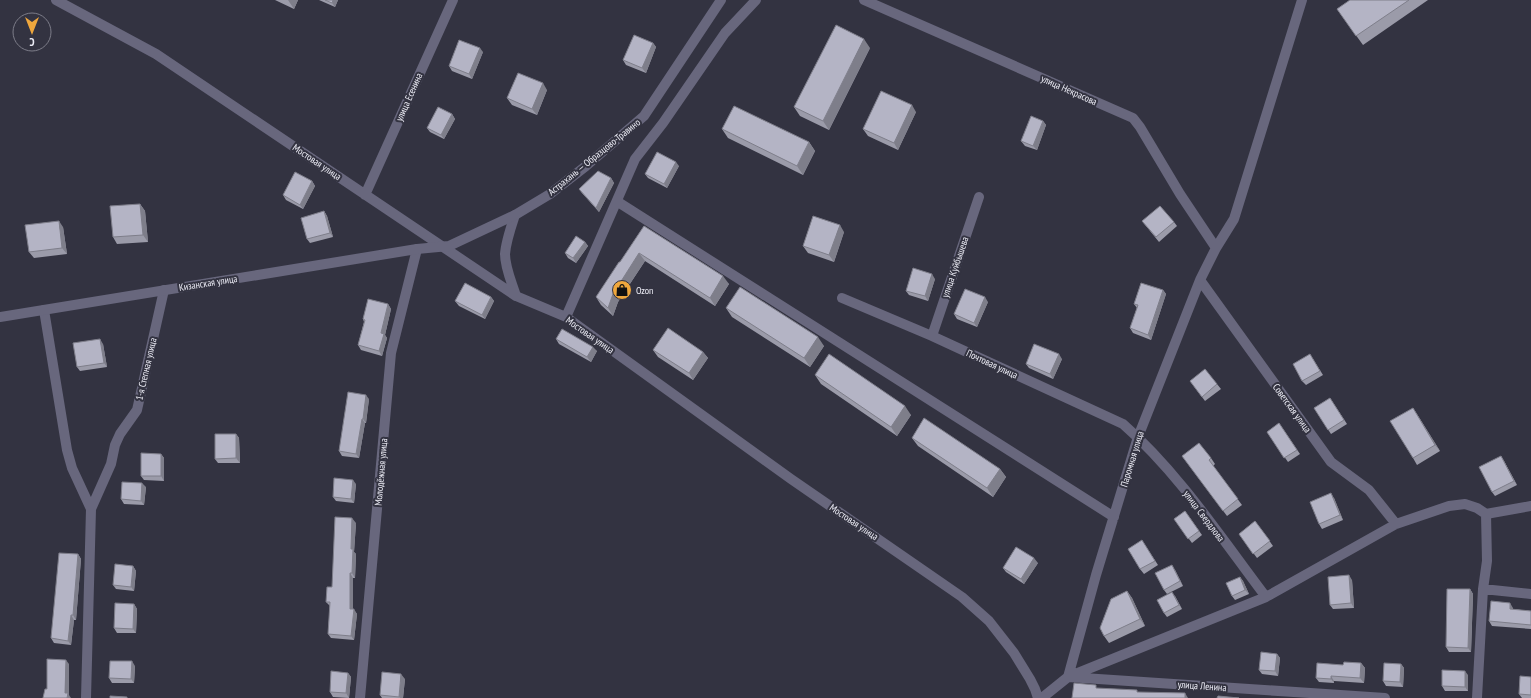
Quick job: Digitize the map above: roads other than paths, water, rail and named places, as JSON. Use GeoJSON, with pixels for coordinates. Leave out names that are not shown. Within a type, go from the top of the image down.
{"type":"FeatureCollection","features":[{"type":"Feature","properties":{"kind":"street","name":"Мостовая улица"},"geometry":{"type":"LineString","coordinates":[[56,0],[156,54],[516,296],[566,317],[791,479],[962,597],[989,621],[1014,653],[1030,679],[1038,698]]}},
{"type":"Feature","properties":{"kind":"street","name":"улица Есенина"},"geometry":{"type":"LineString","coordinates":[[365,195],[453,0]]}},
{"type":"Feature","properties":{"kind":"street","name":"Астрахань — Образцово-Травино"},"geometry":{"type":"LineString","coordinates":[[417,249],[449,246],[515,215],[550,194],[586,166],[644,116],[721,0]]}},
{"type":"Feature","properties":{"kind":"street"},"geometry":{"type":"LineString","coordinates":[[566,317],[618,202],[635,159],[663,123],[725,33],[756,0]]}},
{"type":"Feature","properties":{"kind":"street","name":"улица Некрасова"},"geometry":{"type":"LineString","coordinates":[[864,0],[1132,118],[1140,127],[1180,194],[1216,248]]}},
{"type":"Feature","properties":{"kind":"street","name":"Паромная улица"},"geometry":{"type":"LineString","coordinates":[[1068,678],[1096,575],[1138,437],[1200,280],[1216,248],[1234,219],[1302,0]]}},
{"type":"Feature","properties":{"kind":"street","name":"улица Куйбышева"},"geometry":{"type":"LineString","coordinates":[[932,336],[979,197]]}},
{"type":"Feature","properties":{"kind":"street"},"geometry":{"type":"LineString","coordinates":[[618,202],[1114,517]]}},
{"type":"Feature","properties":{"kind":"street"},"geometry":{"type":"LineString","coordinates":[[515,215],[506,245],[505,255],[506,266],[516,296]]}},
{"type":"Feature","properties":{"kind":"street","name":"Кизанская улица"},"geometry":{"type":"LineString","coordinates":[[0,317],[417,249]]}},
{"type":"Feature","properties":{"kind":"street","name":"Молодёжная улица"},"geometry":{"type":"LineString","coordinates":[[360,698],[391,353],[417,249]]}},
{"type":"Feature","properties":{"kind":"street","name":"Советская улица"},"geometry":{"type":"LineString","coordinates":[[1200,280],[1331,462],[1369,490],[1396,524]]}},
{"type":"Feature","properties":{"kind":"street","name":"1-я Степная улица"},"geometry":{"type":"LineString","coordinates":[[86,698],[91,509],[111,464],[115,445],[120,434],[137,410],[164,290]]}},
{"type":"Feature","properties":{"kind":"street","name":"Почтовая улица"},"geometry":{"type":"LineString","coordinates":[[842,298],[932,336],[1123,424],[1138,437]]}},
{"type":"Feature","properties":{"kind":"street","name":"1-я Степная улица"},"geometry":{"type":"LineString","coordinates":[[44,310],[67,450],[72,468],[91,509]]}},
{"type":"Feature","properties":{"kind":"street","name":"улица Свердлова"},"geometry":{"type":"LineString","coordinates":[[1138,437],[1185,490],[1266,597]]}},
{"type":"Feature","properties":{"kind":"street"},"geometry":{"type":"LineString","coordinates":[[1042,698],[1068,678],[1266,597],[1396,524],[1449,506],[1465,504],[1477,508],[1486,514],[1531,506]]}},
{"type":"Feature","properties":{"kind":"street"},"geometry":{"type":"LineString","coordinates":[[1477,698],[1486,561],[1486,514]]}},
{"type":"Feature","properties":{"kind":"street"},"geometry":{"type":"LineString","coordinates":[[1483,589],[1531,594]]}},
{"type":"Feature","properties":{"kind":"street","name":"улица Ленина"},"geometry":{"type":"LineString","coordinates":[[1068,678],[1385,698]]}},
{"type":"Feature","properties":{"kind":"place","name":"Ozon"},"geometry":{"type":"Point","coordinates":[622,290]}}]}
